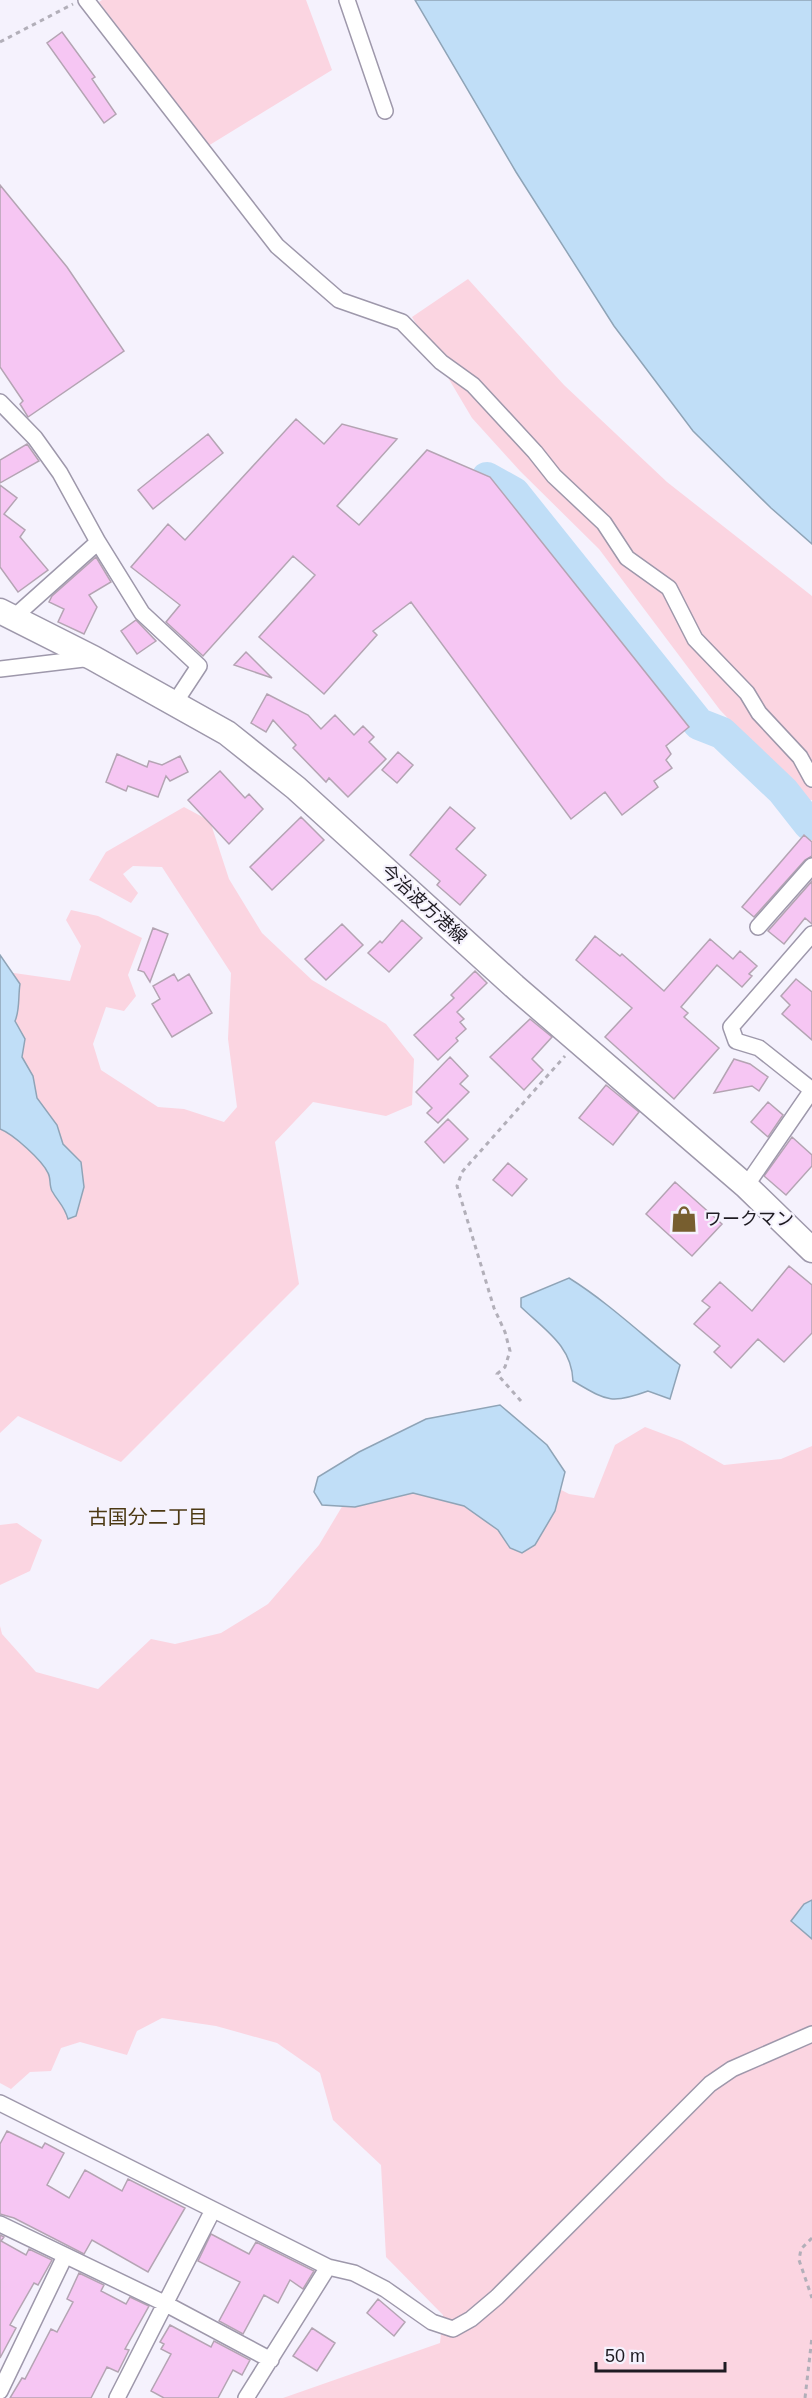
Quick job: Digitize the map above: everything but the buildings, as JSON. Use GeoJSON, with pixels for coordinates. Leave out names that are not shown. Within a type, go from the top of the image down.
{"type":"FeatureCollection","features":[{"type":"Feature","properties":{"kind":"main road","name":"今治波方港線"},"geometry":{"type":"LineString","coordinates":[[6,614],[93,658],[227,733],[296,788],[514,986],[746,1186],[812,1250]]}},
{"type":"Feature","properties":{"kind":"street"},"geometry":{"type":"LineString","coordinates":[[86,0],[277,246],[339,300],[402,322],[441,362],[473,385],[554,476],[604,523],[627,558],[669,588],[696,639],[747,693],[759,713],[806,760],[812,779]]}},
{"type":"Feature","properties":{"kind":"street"},"geometry":{"type":"LineString","coordinates":[[346,0],[385,111]]}},
{"type":"Feature","properties":{"kind":"street"},"geometry":{"type":"LineString","coordinates":[[0,402],[34,438],[60,473],[98,542],[142,613],[200,666],[174,704]]}},
{"type":"Feature","properties":{"kind":"street"},"geometry":{"type":"LineString","coordinates":[[6,614],[98,542]]}},
{"type":"Feature","properties":{"kind":"street"},"geometry":{"type":"LineString","coordinates":[[0,669],[93,658]]}},
{"type":"Feature","properties":{"kind":"street"},"geometry":{"type":"LineString","coordinates":[[758,927],[812,866]]}},
{"type":"Feature","properties":{"kind":"street"},"geometry":{"type":"LineString","coordinates":[[746,1186],[811,1094],[759,1048],[735,1041],[732,1027],[812,934]]}},
{"type":"Feature","properties":{"kind":"street"},"geometry":{"type":"LineString","coordinates":[[0,2103],[327,2267],[354,2273],[384,2289],[432,2322],[453,2329],[471,2319],[497,2297],[710,2085],[732,2069],[812,2034]]}},
{"type":"Feature","properties":{"kind":"street"},"geometry":{"type":"LineString","coordinates":[[117,2398],[213,2210]]}},
{"type":"Feature","properties":{"kind":"street"},"geometry":{"type":"LineString","coordinates":[[0,2224],[164,2304],[271,2360]]}},
{"type":"Feature","properties":{"kind":"street"},"geometry":{"type":"LineString","coordinates":[[0,2391],[65,2256]]}},
{"type":"Feature","properties":{"kind":"street"},"geometry":{"type":"LineString","coordinates":[[246,2398],[327,2267]]}},
{"type":"Feature","properties":{"kind":"path"},"geometry":{"type":"LineString","coordinates":[[0,42],[80,0]]}},
{"type":"Feature","properties":{"kind":"path"},"geometry":{"type":"LineString","coordinates":[[521,1401],[497,1374],[505,1367],[510,1351],[506,1332],[486,1285],[457,1186],[462,1172],[578,1041]]}},
{"type":"Feature","properties":{"kind":"path"},"geometry":{"type":"LineString","coordinates":[[812,2238],[801,2249],[799,2260],[812,2298]]}},
{"type":"Feature","properties":{"kind":"path"},"geometry":{"type":"LineString","coordinates":[[805,2398],[812,2337]]}},
{"type":"Feature","properties":{"kind":"shaded area"},"geometry":{"type":"Polygon","coordinates":[[[102,0],[306,0],[332,70],[208,146],[99,2],[102,0]]]}},
{"type":"Feature","properties":{"kind":"shaded area"},"geometry":{"type":"Polygon","coordinates":[[[468,279],[564,385],[667,482],[812,596],[812,800],[806,800],[720,710],[599,549],[520,471],[472,418],[412,317],[468,279]]]}},
{"type":"Feature","properties":{"kind":"shaded area"},"geometry":{"type":"Polygon","coordinates":[[[184,807],[210,821],[229,879],[262,933],[312,980],[386,1024],[414,1059],[412,1105],[386,1116],[313,1102],[275,1142],[299,1284],[121,1462],[18,1416],[0,1433],[0,971],[70,981],[81,946],[66,920],[71,910],[98,916],[142,938],[128,975],[136,996],[124,1011],[106,1007],[93,1044],[101,1070],[158,1107],[184,1109],[224,1122],[237,1107],[228,1039],[231,973],[162,867],[133,866],[123,874],[138,893],[131,903],[89,880],[106,852],[184,807]]]}},
{"type":"Feature","properties":{"kind":"shaded area"},"geometry":{"type":"Polygon","coordinates":[[[645,1427],[682,1441],[724,1465],[781,1459],[812,1446],[812,2398],[283,2398],[440,2343],[443,2315],[386,2257],[381,2165],[333,2120],[320,2073],[277,2043],[216,2026],[162,2018],[137,2031],[127,2055],[80,2042],[61,2048],[51,2071],[30,2072],[11,2089],[0,2083],[0,1626],[2,1634],[36,1672],[98,1689],[151,1639],[175,1644],[221,1633],[268,1604],[319,1545],[358,1480],[494,1455],[569,1494],[594,1498],[615,1445],[645,1427]]]}},
{"type":"Feature","properties":{"kind":"shaded area"},"geometry":{"type":"Polygon","coordinates":[[[17,1523],[42,1540],[30,1571],[0,1585],[0,1525],[17,1523]]]}},
{"type":"Feature","properties":{"kind":"water"},"geometry":{"type":"Polygon","coordinates":[[[415,0],[812,0],[812,544],[771,508],[693,431],[614,326],[516,172],[415,0]]]}},
{"type":"Feature","properties":{"kind":"water"},"geometry":{"type":"Polygon","coordinates":[[[0,955],[20,984],[15,1021],[25,1039],[22,1057],[33,1076],[37,1098],[57,1125],[63,1144],[81,1162],[84,1187],[76,1216],[68,1219],[52,1191],[45,1168],[19,1142],[0,1129],[0,955]]]}},
{"type":"Feature","properties":{"kind":"water"},"geometry":{"type":"Polygon","coordinates":[[[569,1278],[612,1309],[680,1365],[670,1399],[648,1391],[625,1398],[609,1398],[593,1393],[573,1381],[568,1358],[556,1339],[521,1307],[521,1298],[569,1278]]]}},
{"type":"Feature","properties":{"kind":"water"},"geometry":{"type":"Polygon","coordinates":[[[500,1405],[547,1445],[565,1472],[555,1511],[535,1545],[522,1553],[510,1548],[498,1530],[464,1506],[413,1493],[355,1507],[322,1505],[314,1492],[318,1477],[359,1452],[426,1419],[500,1405]]]}},
{"type":"Feature","properties":{"kind":"water"},"geometry":{"type":"Polygon","coordinates":[[[812,1900],[812,1939],[791,1921],[804,1904],[812,1900]]]}},
{"type":"Feature","properties":{"kind":"waterway"},"geometry":{"type":"LineString","coordinates":[[487,478],[514,493],[699,724],[722,733],[783,791],[809,824],[812,824]]}},
{"type":"Feature","properties":{"kind":"place","name":"ワークマン"},"geometry":{"type":"Point","coordinates":[684,1219]}},
{"type":"Feature","properties":{"kind":"district","name":"古国分二丁目"},"geometry":{"type":"Point","coordinates":[148,1517]}}]}
